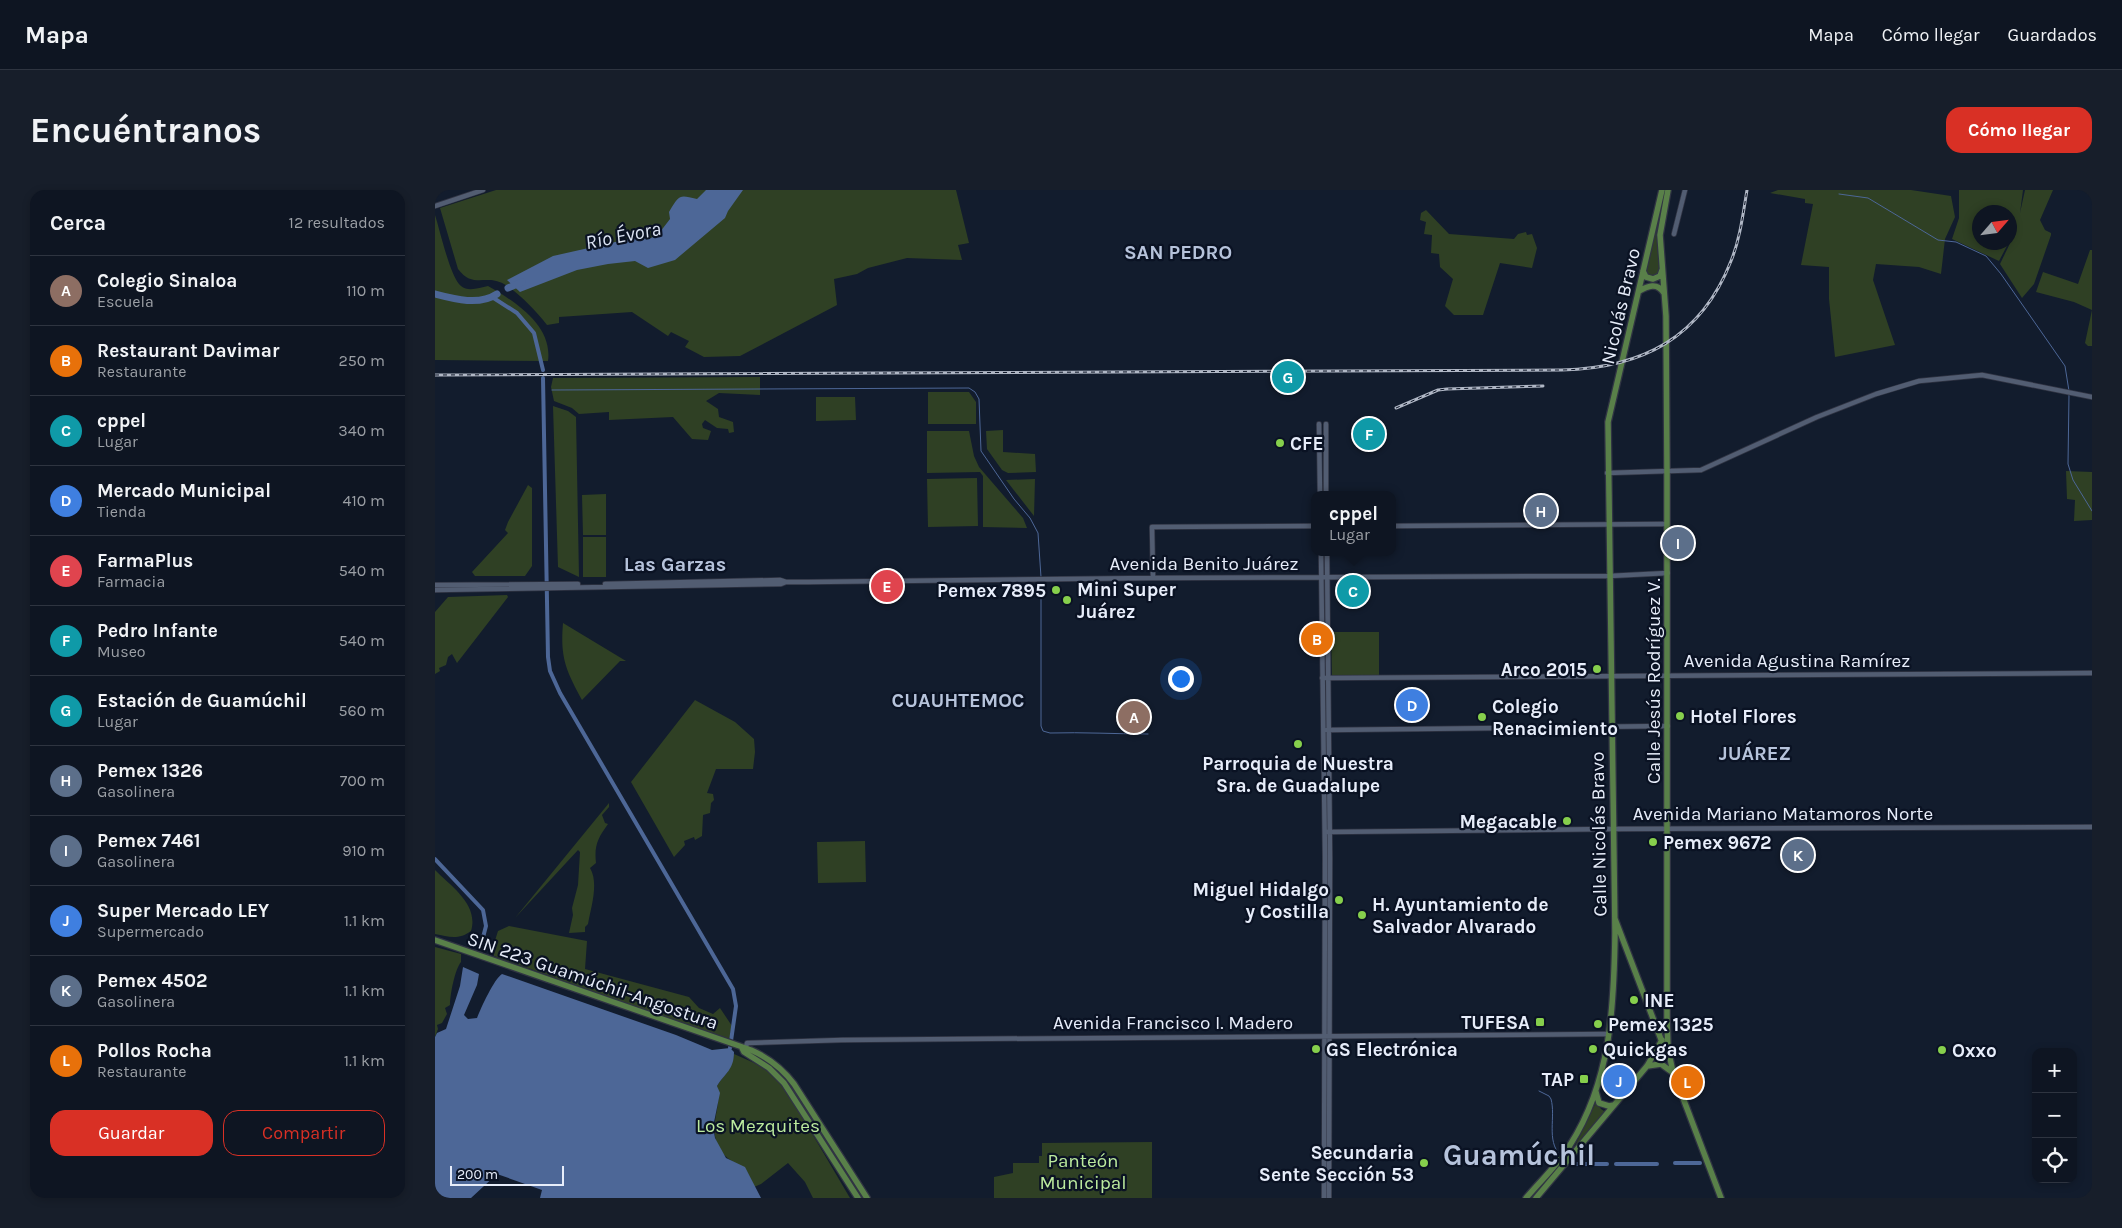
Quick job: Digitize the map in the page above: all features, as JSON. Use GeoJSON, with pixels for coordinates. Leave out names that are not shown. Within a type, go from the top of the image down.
{"type":"FeatureCollection","features":[{"type":"Feature","properties":{"kind":"main road","name":"Nicolás Bravo"},"geometry":{"type":"LineString","coordinates":[[1617,382],[1662,190]]}},
{"type":"Feature","properties":{"kind":"main road","name":"Calle Jesús Rodríguez V."},"geometry":{"type":"LineString","coordinates":[[1668,190],[1660,230],[1665,295],[1668,573],[1667,1018],[1669,1054],[1673,1073]]}},
{"type":"Feature","properties":{"kind":"main road"},"geometry":{"type":"LineString","coordinates":[[1643,271],[1646,277],[1653,279],[1659,276],[1663,269]]}},
{"type":"Feature","properties":{"kind":"main road"},"geometry":{"type":"LineString","coordinates":[[1639,291],[1649,286],[1656,286],[1665,295]]}},
{"type":"Feature","properties":{"kind":"main road","name":"Calle Nicolás Bravo"},"geometry":{"type":"LineString","coordinates":[[1526,1198],[1562,1157],[1584,1120],[1596,1092],[1609,1034],[1614,983],[1614,915],[1607,473],[1608,422],[1617,382]]}},
{"type":"Feature","properties":{"kind":"main road"},"geometry":{"type":"LineString","coordinates":[[1614,915],[1721,1198]]}},
{"type":"Feature","properties":{"kind":"main road","name":"SIN 223 Guamúchil-Angostura"},"geometry":{"type":"LineString","coordinates":[[435,940],[744,1049]]}},
{"type":"Feature","properties":{"kind":"main road"},"geometry":{"type":"LineString","coordinates":[[1535,1198],[1647,1066],[1662,1041],[1667,1018]]}},
{"type":"Feature","properties":{"kind":"main road"},"geometry":{"type":"LineString","coordinates":[[744,1049],[767,1058],[783,1070],[794,1084],[867,1198]]}},
{"type":"Feature","properties":{"kind":"main road"},"geometry":{"type":"LineString","coordinates":[[744,1049],[779,1077],[858,1198]]}},
{"type":"Feature","properties":{"kind":"main road"},"geometry":{"type":"LineString","coordinates":[[1647,1066],[1661,1064],[1673,1073]]}},
{"type":"Feature","properties":{"kind":"main road"},"geometry":{"type":"LineString","coordinates":[[1596,1092],[1599,1102],[1609,1106],[1614,1104]]}},
{"type":"Feature","properties":{"kind":"main road"},"geometry":{"type":"LineString","coordinates":[[817,1134],[824,1130]]}},
{"type":"Feature","properties":{"kind":"street"},"geometry":{"type":"LineString","coordinates":[[435,206],[483,190]]}},
{"type":"Feature","properties":{"kind":"street"},"geometry":{"type":"LineString","coordinates":[[1674,234],[1685,190]]}},
{"type":"Feature","properties":{"kind":"street"},"geometry":{"type":"LineString","coordinates":[[1607,473],[1701,470],[1817,417],[1912,382],[1956,376],[1982,375],[2092,397]]}},
{"type":"Feature","properties":{"kind":"street"},"geometry":{"type":"LineString","coordinates":[[1319,424],[1320,491]]}},
{"type":"Feature","properties":{"kind":"street"},"geometry":{"type":"LineString","coordinates":[[1326,424],[1326,491]]}},
{"type":"Feature","properties":{"kind":"street"},"geometry":{"type":"LineString","coordinates":[[1396,526],[1667,524]]}},
{"type":"Feature","properties":{"kind":"street"},"geometry":{"type":"LineString","coordinates":[[1153,578],[1152,527],[1311,526]]}},
{"type":"Feature","properties":{"kind":"street"},"geometry":{"type":"LineString","coordinates":[[1321,556],[1323,730],[1331,1036],[1329,1198]]}},
{"type":"Feature","properties":{"kind":"street"},"geometry":{"type":"LineString","coordinates":[[1324,1198],[1324,1036],[1329,730],[1327,556]]}},
{"type":"Feature","properties":{"kind":"street","name":"Avenida Benito Juárez"},"geometry":{"type":"LineString","coordinates":[[543,586],[780,580],[786,582],[1609,576],[1668,573]]}},
{"type":"Feature","properties":{"kind":"street"},"geometry":{"type":"LineString","coordinates":[[435,585],[543,586]]}},
{"type":"Feature","properties":{"kind":"street"},"geometry":{"type":"LineString","coordinates":[[435,590],[543,586]]}},
{"type":"Feature","properties":{"kind":"street","name":"Avenida Agustina Ramírez"},"geometry":{"type":"LineString","coordinates":[[1322,678],[2092,673]]}},
{"type":"Feature","properties":{"kind":"street"},"geometry":{"type":"LineString","coordinates":[[1323,730],[1668,726]]}},
{"type":"Feature","properties":{"kind":"street","name":"Avenida Mariano Matamoros Norte"},"geometry":{"type":"LineString","coordinates":[[1327,832],[1668,828],[2092,828]]}},
{"type":"Feature","properties":{"kind":"street","name":"Avenida Francisco I. Madero"},"geometry":{"type":"LineString","coordinates":[[744,1049],[747,1043],[842,1040],[1609,1034]]}},
{"type":"Feature","properties":{"kind":"green space"},"geometry":{"type":"Polygon","coordinates":[[[496,190],[956,190],[969,243],[958,245],[962,260],[907,258],[868,268],[857,274],[834,279],[837,305],[740,356],[704,357],[685,347],[689,341],[671,332],[668,336],[632,312],[559,317],[559,323],[547,325],[527,303],[504,284],[491,280],[474,280],[464,275],[458,269],[440,208],[496,190]]]}},
{"type":"Feature","properties":{"kind":"green space"},"geometry":{"type":"Polygon","coordinates":[[[1778,190],[1911,190],[1951,196],[1955,217],[1945,239],[1941,274],[1919,267],[1876,264],[1873,280],[1895,345],[1835,357],[1829,299],[1829,267],[1801,265],[1813,204],[1805,203],[1805,199],[1770,193],[1778,190]]]}},
{"type":"Feature","properties":{"kind":"green space"},"geometry":{"type":"Polygon","coordinates":[[[1959,190],[2023,190],[2020,213],[2025,190],[2053,190],[2040,220],[2045,230],[2051,233],[2051,235],[2034,284],[2022,298],[2000,264],[2007,250],[2017,250],[2017,205],[1972,205],[1972,248],[1952,239],[1959,218],[1959,190]]]}},
{"type":"Feature","properties":{"kind":"green space"},"geometry":{"type":"Polygon","coordinates":[[[1426,210],[1449,234],[1514,239],[1518,234],[1526,232],[1527,235],[1532,234],[1537,248],[1532,268],[1500,263],[1483,315],[1454,315],[1445,306],[1453,279],[1440,267],[1439,254],[1431,253],[1432,235],[1424,234],[1426,222],[1420,220],[1421,213],[1426,210]]]}},
{"type":"Feature","properties":{"kind":"green space"},"geometry":{"type":"Polygon","coordinates":[[[435,215],[449,264],[457,281],[467,289],[488,286],[520,307],[538,325],[544,336],[548,348],[548,361],[435,360],[435,215]]]}},
{"type":"Feature","properties":{"kind":"green space"},"geometry":{"type":"Polygon","coordinates":[[[1656,227],[1660,270],[1659,274],[1654,277],[1649,275],[1646,270],[1656,227]]]}},
{"type":"Feature","properties":{"kind":"green space"},"geometry":{"type":"Polygon","coordinates":[[[1976,250],[2005,250],[1999,261],[1976,250]]]}},
{"type":"Feature","properties":{"kind":"green space"},"geometry":{"type":"Polygon","coordinates":[[[2090,250],[2092,250],[2092,310],[2074,302],[2036,292],[2043,272],[2078,284],[2090,250]]]}},
{"type":"Feature","properties":{"kind":"green space"},"geometry":{"type":"Polygon","coordinates":[[[2092,310],[2092,346],[2088,346],[2085,343],[2092,310]]]}},
{"type":"Feature","properties":{"kind":"green space"},"geometry":{"type":"Polygon","coordinates":[[[760,377],[760,395],[719,393],[706,401],[718,409],[719,417],[733,422],[734,432],[729,433],[728,429],[717,428],[705,420],[702,424],[703,428],[711,431],[708,440],[692,439],[673,417],[609,420],[609,412],[579,414],[572,408],[554,401],[551,387],[553,378],[760,377]]]}},
{"type":"Feature","properties":{"kind":"green space"},"geometry":{"type":"Polygon","coordinates":[[[928,392],[969,392],[976,402],[976,424],[928,424],[928,392]]]}},
{"type":"Feature","properties":{"kind":"green space"},"geometry":{"type":"Polygon","coordinates":[[[816,397],[855,397],[856,420],[816,421],[816,397]]]}},
{"type":"Feature","properties":{"kind":"green space"},"geometry":{"type":"Polygon","coordinates":[[[553,406],[568,411],[576,417],[579,577],[558,567],[553,406]]]}},
{"type":"Feature","properties":{"kind":"green space"},"geometry":{"type":"Polygon","coordinates":[[[1003,430],[1003,452],[1035,454],[1036,472],[1008,473],[1002,470],[987,449],[986,431],[1003,430]]]}},
{"type":"Feature","properties":{"kind":"green space"},"geometry":{"type":"Polygon","coordinates":[[[927,431],[969,431],[974,456],[979,467],[1023,518],[1027,528],[983,527],[983,476],[980,472],[927,473],[927,431]]]}},
{"type":"Feature","properties":{"kind":"green space"},"geometry":{"type":"Polygon","coordinates":[[[2066,471],[2092,472],[2092,520],[2074,521],[2075,500],[2067,499],[2066,471]]]}},
{"type":"Feature","properties":{"kind":"green space"},"geometry":{"type":"Polygon","coordinates":[[[977,478],[978,526],[928,527],[927,479],[977,478]]]}},
{"type":"Feature","properties":{"kind":"green space"},"geometry":{"type":"Polygon","coordinates":[[[1035,479],[1034,516],[1006,480],[1035,479]]]}},
{"type":"Feature","properties":{"kind":"green space"},"geometry":{"type":"Polygon","coordinates":[[[528,485],[532,488],[532,566],[525,576],[475,576],[472,572],[508,533],[505,530],[508,522],[528,485]]]}},
{"type":"Feature","properties":{"kind":"green space"},"geometry":{"type":"Polygon","coordinates":[[[606,494],[606,535],[583,535],[582,495],[606,494]]]}},
{"type":"Feature","properties":{"kind":"green space"},"geometry":{"type":"Polygon","coordinates":[[[583,537],[606,537],[606,577],[583,577],[583,537]]]}},
{"type":"Feature","properties":{"kind":"green space"},"geometry":{"type":"Polygon","coordinates":[[[507,595],[508,597],[457,663],[452,654],[448,657],[446,665],[439,668],[440,671],[435,674],[435,612],[448,597],[507,595]]]}},
{"type":"Feature","properties":{"kind":"green space"},"geometry":{"type":"Polygon","coordinates":[[[563,623],[626,661],[620,661],[582,700],[568,672],[563,655],[563,623]]]}},
{"type":"Feature","properties":{"kind":"green space"},"geometry":{"type":"Polygon","coordinates":[[[1331,632],[1379,632],[1379,675],[1332,675],[1331,632]]]}},
{"type":"Feature","properties":{"kind":"green space"},"geometry":{"type":"Polygon","coordinates":[[[695,700],[735,722],[754,739],[753,769],[716,769],[707,793],[713,794],[714,800],[711,803],[710,813],[703,815],[702,836],[695,840],[694,837],[684,841],[685,845],[674,857],[631,782],[695,700]]]}},
{"type":"Feature","properties":{"kind":"green space"},"geometry":{"type":"Polygon","coordinates":[[[609,803],[609,807],[602,815],[605,823],[608,824],[597,842],[596,863],[590,868],[593,874],[594,888],[585,932],[569,933],[573,915],[572,908],[578,885],[580,852],[578,850],[515,918],[609,803]]]}},
{"type":"Feature","properties":{"kind":"green space"},"geometry":{"type":"Polygon","coordinates":[[[865,841],[866,882],[818,883],[817,842],[865,841]]]}},
{"type":"Feature","properties":{"kind":"green space"},"geometry":{"type":"Polygon","coordinates":[[[435,870],[456,890],[468,905],[472,922],[471,931],[467,934],[454,937],[435,934],[435,870]]]}},
{"type":"Feature","properties":{"kind":"green space"},"geometry":{"type":"Polygon","coordinates":[[[509,926],[587,941],[585,969],[689,997],[699,1008],[713,1014],[720,1008],[732,1026],[729,1040],[494,956],[492,950],[498,931],[509,926]]]}},
{"type":"Feature","properties":{"kind":"green space"},"geometry":{"type":"Polygon","coordinates":[[[435,947],[461,954],[461,962],[453,982],[450,1005],[445,1008],[447,1014],[442,1023],[437,1025],[438,1029],[435,1037],[435,947]]]}},
{"type":"Feature","properties":{"kind":"green space","name":"Los Mezquites"},"geometry":{"type":"Polygon","coordinates":[[[734,1054],[766,1068],[784,1086],[850,1198],[813,1198],[805,1182],[788,1163],[761,1184],[754,1187],[746,1171],[730,1160],[719,1149],[714,1130],[718,1098],[717,1086],[729,1069],[734,1054]]]}},
{"type":"Feature","properties":{"kind":"green space"},"geometry":{"type":"Polygon","coordinates":[[[1596,1102],[1607,1113],[1572,1152],[1596,1102]]]}},
{"type":"Feature","properties":{"kind":"green space","name":"Panteón Municipal"},"geometry":{"type":"Polygon","coordinates":[[[1152,1142],[1152,1198],[994,1198],[994,1177],[1013,1173],[1013,1163],[1039,1163],[1039,1156],[1042,1156],[1042,1143],[1152,1142]]]}},
{"type":"Feature","properties":{"kind":"water"},"geometry":{"type":"Polygon","coordinates":[[[706,190],[743,190],[725,218],[675,260],[648,268],[635,261],[577,270],[520,292],[507,280],[553,256],[633,238],[651,238],[660,232],[670,219],[669,212],[680,197],[697,199],[706,190]]]}},
{"type":"Feature","properties":{"kind":"water"},"geometry":{"type":"Polygon","coordinates":[[[463,967],[479,974],[477,985],[464,1015],[468,1019],[477,1018],[492,987],[502,974],[676,1035],[712,1050],[730,1048],[734,1052],[734,1058],[729,1071],[717,1086],[720,1093],[713,1127],[715,1138],[726,1158],[745,1167],[761,1198],[540,1198],[542,1190],[497,1174],[471,1198],[435,1198],[435,1037],[437,1033],[446,1029],[460,986],[463,967]]]}},
{"type":"Feature","properties":{"kind":"waterway"},"geometry":{"type":"LineString","coordinates":[[1839,194],[1868,198],[1938,240],[1956,242],[1986,256],[2001,274],[2065,366],[2069,391]]}},
{"type":"Feature","properties":{"kind":"waterway","name":"Río Évora"},"geometry":{"type":"LineString","coordinates":[[508,288],[522,282]]}},
{"type":"Feature","properties":{"kind":"waterway","name":"Río Évora"},"geometry":{"type":"LineString","coordinates":[[435,294],[474,301],[490,298],[497,294]]}},
{"type":"Feature","properties":{"kind":"waterway"},"geometry":{"type":"LineString","coordinates":[[492,297],[517,313],[534,333],[543,370]]}},
{"type":"Feature","properties":{"kind":"waterway"},"geometry":{"type":"LineString","coordinates":[[543,378],[548,657],[550,671],[560,693],[733,989],[736,1006],[730,1048]]}},
{"type":"Feature","properties":{"kind":"waterway"},"geometry":{"type":"LineString","coordinates":[[552,390],[969,388],[975,392],[979,399],[981,451],[1014,499],[1030,518],[1038,533],[1041,577]]}},
{"type":"Feature","properties":{"kind":"waterway"},"geometry":{"type":"LineString","coordinates":[[2069,395],[2068,464],[2073,480],[2092,511]]}},
{"type":"Feature","properties":{"kind":"waterway"},"geometry":{"type":"LineString","coordinates":[[1041,581],[1041,726],[1043,731],[1050,733],[1148,734]]}},
{"type":"Feature","properties":{"kind":"waterway"},"geometry":{"type":"LineString","coordinates":[[435,859],[483,910],[486,926],[481,945]]}},
{"type":"Feature","properties":{"kind":"waterway"},"geometry":{"type":"LineString","coordinates":[[1539,1091],[1551,1099],[1553,1142],[1560,1155]]}},
{"type":"Feature","properties":{"kind":"waterway"},"geometry":{"type":"LineString","coordinates":[[1675,1163],[1700,1163]]}},
{"type":"Feature","properties":{"kind":"waterway"},"geometry":{"type":"LineString","coordinates":[[1574,1164],[1607,1164]]}},
{"type":"Feature","properties":{"kind":"waterway"},"geometry":{"type":"LineString","coordinates":[[1616,1164],[1657,1164]]}},
{"type":"Feature","properties":{"kind":"railway"},"geometry":{"type":"LineString","coordinates":[[435,375],[1562,370],[1591,368],[1618,363],[1643,355],[1665,344],[1685,329],[1703,310],[1718,288],[1734,253],[1747,190]]}},
{"type":"Feature","properties":{"kind":"railway"},"geometry":{"type":"LineString","coordinates":[[1396,408],[1438,390],[1543,386]]}},
{"type":"Feature","properties":{"kind":"place","name":"Estación de Guamúchil"},"geometry":{"type":"Point","coordinates":[1288,377]}},
{"type":"Feature","properties":{"kind":"place","name":"Pedro Infante"},"geometry":{"type":"Point","coordinates":[1369,434]}},
{"type":"Feature","properties":{"kind":"place","name":"CFE"},"geometry":{"type":"Point","coordinates":[1280,443]}},
{"type":"Feature","properties":{"kind":"place","name":"Pemex 1326"},"geometry":{"type":"Point","coordinates":[1541,511]}},
{"type":"Feature","properties":{"kind":"place","name":"Pemex 7461"},"geometry":{"type":"Point","coordinates":[1678,543]}},
{"type":"Feature","properties":{"kind":"place","name":"FarmaPlus"},"geometry":{"type":"Point","coordinates":[887,586]}},
{"type":"Feature","properties":{"kind":"place","name":"Pemex 7895"},"geometry":{"type":"Point","coordinates":[1056,590]}},
{"type":"Feature","properties":{"kind":"place","name":"cppel"},"geometry":{"type":"Point","coordinates":[1353,591]}},
{"type":"Feature","properties":{"kind":"place","name":"Mini Super Juárez"},"geometry":{"type":"Point","coordinates":[1067,600]}},
{"type":"Feature","properties":{"kind":"place","name":"Restaurant Davimar"},"geometry":{"type":"Point","coordinates":[1317,639]}},
{"type":"Feature","properties":{"kind":"place","name":"Arco 2015"},"geometry":{"type":"Point","coordinates":[1597,669]}},
{"type":"Feature","properties":{"kind":"place","name":"Mercado Municipal"},"geometry":{"type":"Point","coordinates":[1412,705]}},
{"type":"Feature","properties":{"kind":"place","name":"Hotel Flores"},"geometry":{"type":"Point","coordinates":[1680,716]}},
{"type":"Feature","properties":{"kind":"place","name":"Colegio Sinaloa"},"geometry":{"type":"Point","coordinates":[1134,717]}},
{"type":"Feature","properties":{"kind":"place","name":"Colegio Renacimiento"},"geometry":{"type":"Point","coordinates":[1482,717]}},
{"type":"Feature","properties":{"kind":"place","name":"Parroquia de Nuestra Sra. de Guadalupe"},"geometry":{"type":"Point","coordinates":[1298,744]}},
{"type":"Feature","properties":{"kind":"place","name":"Megacable"},"geometry":{"type":"Point","coordinates":[1567,821]}},
{"type":"Feature","properties":{"kind":"place","name":"Pemex 9672"},"geometry":{"type":"Point","coordinates":[1653,842]}},
{"type":"Feature","properties":{"kind":"place","name":"Pemex 4502"},"geometry":{"type":"Point","coordinates":[1798,855]}},
{"type":"Feature","properties":{"kind":"place","name":"Miguel Hidalgo y Costilla"},"geometry":{"type":"Point","coordinates":[1339,900]}},
{"type":"Feature","properties":{"kind":"place","name":"H. Ayuntamiento de Salvador Alvarado"},"geometry":{"type":"Point","coordinates":[1362,915]}},
{"type":"Feature","properties":{"kind":"place","name":"INE"},"geometry":{"type":"Point","coordinates":[1634,1000]}},
{"type":"Feature","properties":{"kind":"place","name":"TUFESA"},"geometry":{"type":"Point","coordinates":[1540,1022]}},
{"type":"Feature","properties":{"kind":"place","name":"Pemex 1325"},"geometry":{"type":"Point","coordinates":[1598,1024]}},
{"type":"Feature","properties":{"kind":"place","name":"GS Electrónica"},"geometry":{"type":"Point","coordinates":[1316,1049]}},
{"type":"Feature","properties":{"kind":"place","name":"Quickgas"},"geometry":{"type":"Point","coordinates":[1593,1049]}},
{"type":"Feature","properties":{"kind":"place","name":"Oxxo"},"geometry":{"type":"Point","coordinates":[1942,1050]}},
{"type":"Feature","properties":{"kind":"place","name":"TAP"},"geometry":{"type":"Point","coordinates":[1584,1079]}},
{"type":"Feature","properties":{"kind":"place","name":"Super Mercado LEY"},"geometry":{"type":"Point","coordinates":[1619,1081]}},
{"type":"Feature","properties":{"kind":"place","name":"Pollos Rocha"},"geometry":{"type":"Point","coordinates":[1687,1082]}},
{"type":"Feature","properties":{"kind":"place","name":"Secundaria Sente Sección 53"},"geometry":{"type":"Point","coordinates":[1424,1163]}},
{"type":"Feature","properties":{"kind":"district","name":"SAN PEDRO"},"geometry":{"type":"Point","coordinates":[1178,252]}},
{"type":"Feature","properties":{"kind":"district","name":"Las Garzas"},"geometry":{"type":"Point","coordinates":[675,564]}},
{"type":"Feature","properties":{"kind":"district","name":"CUAUHTEMOC"},"geometry":{"type":"Point","coordinates":[958,700]}},
{"type":"Feature","properties":{"kind":"district","name":"JUÁREZ"},"geometry":{"type":"Point","coordinates":[1755,753]}},
{"type":"Feature","properties":{"kind":"district","name":"Guamúchil"},"geometry":{"type":"Point","coordinates":[1519,1155]}}]}
